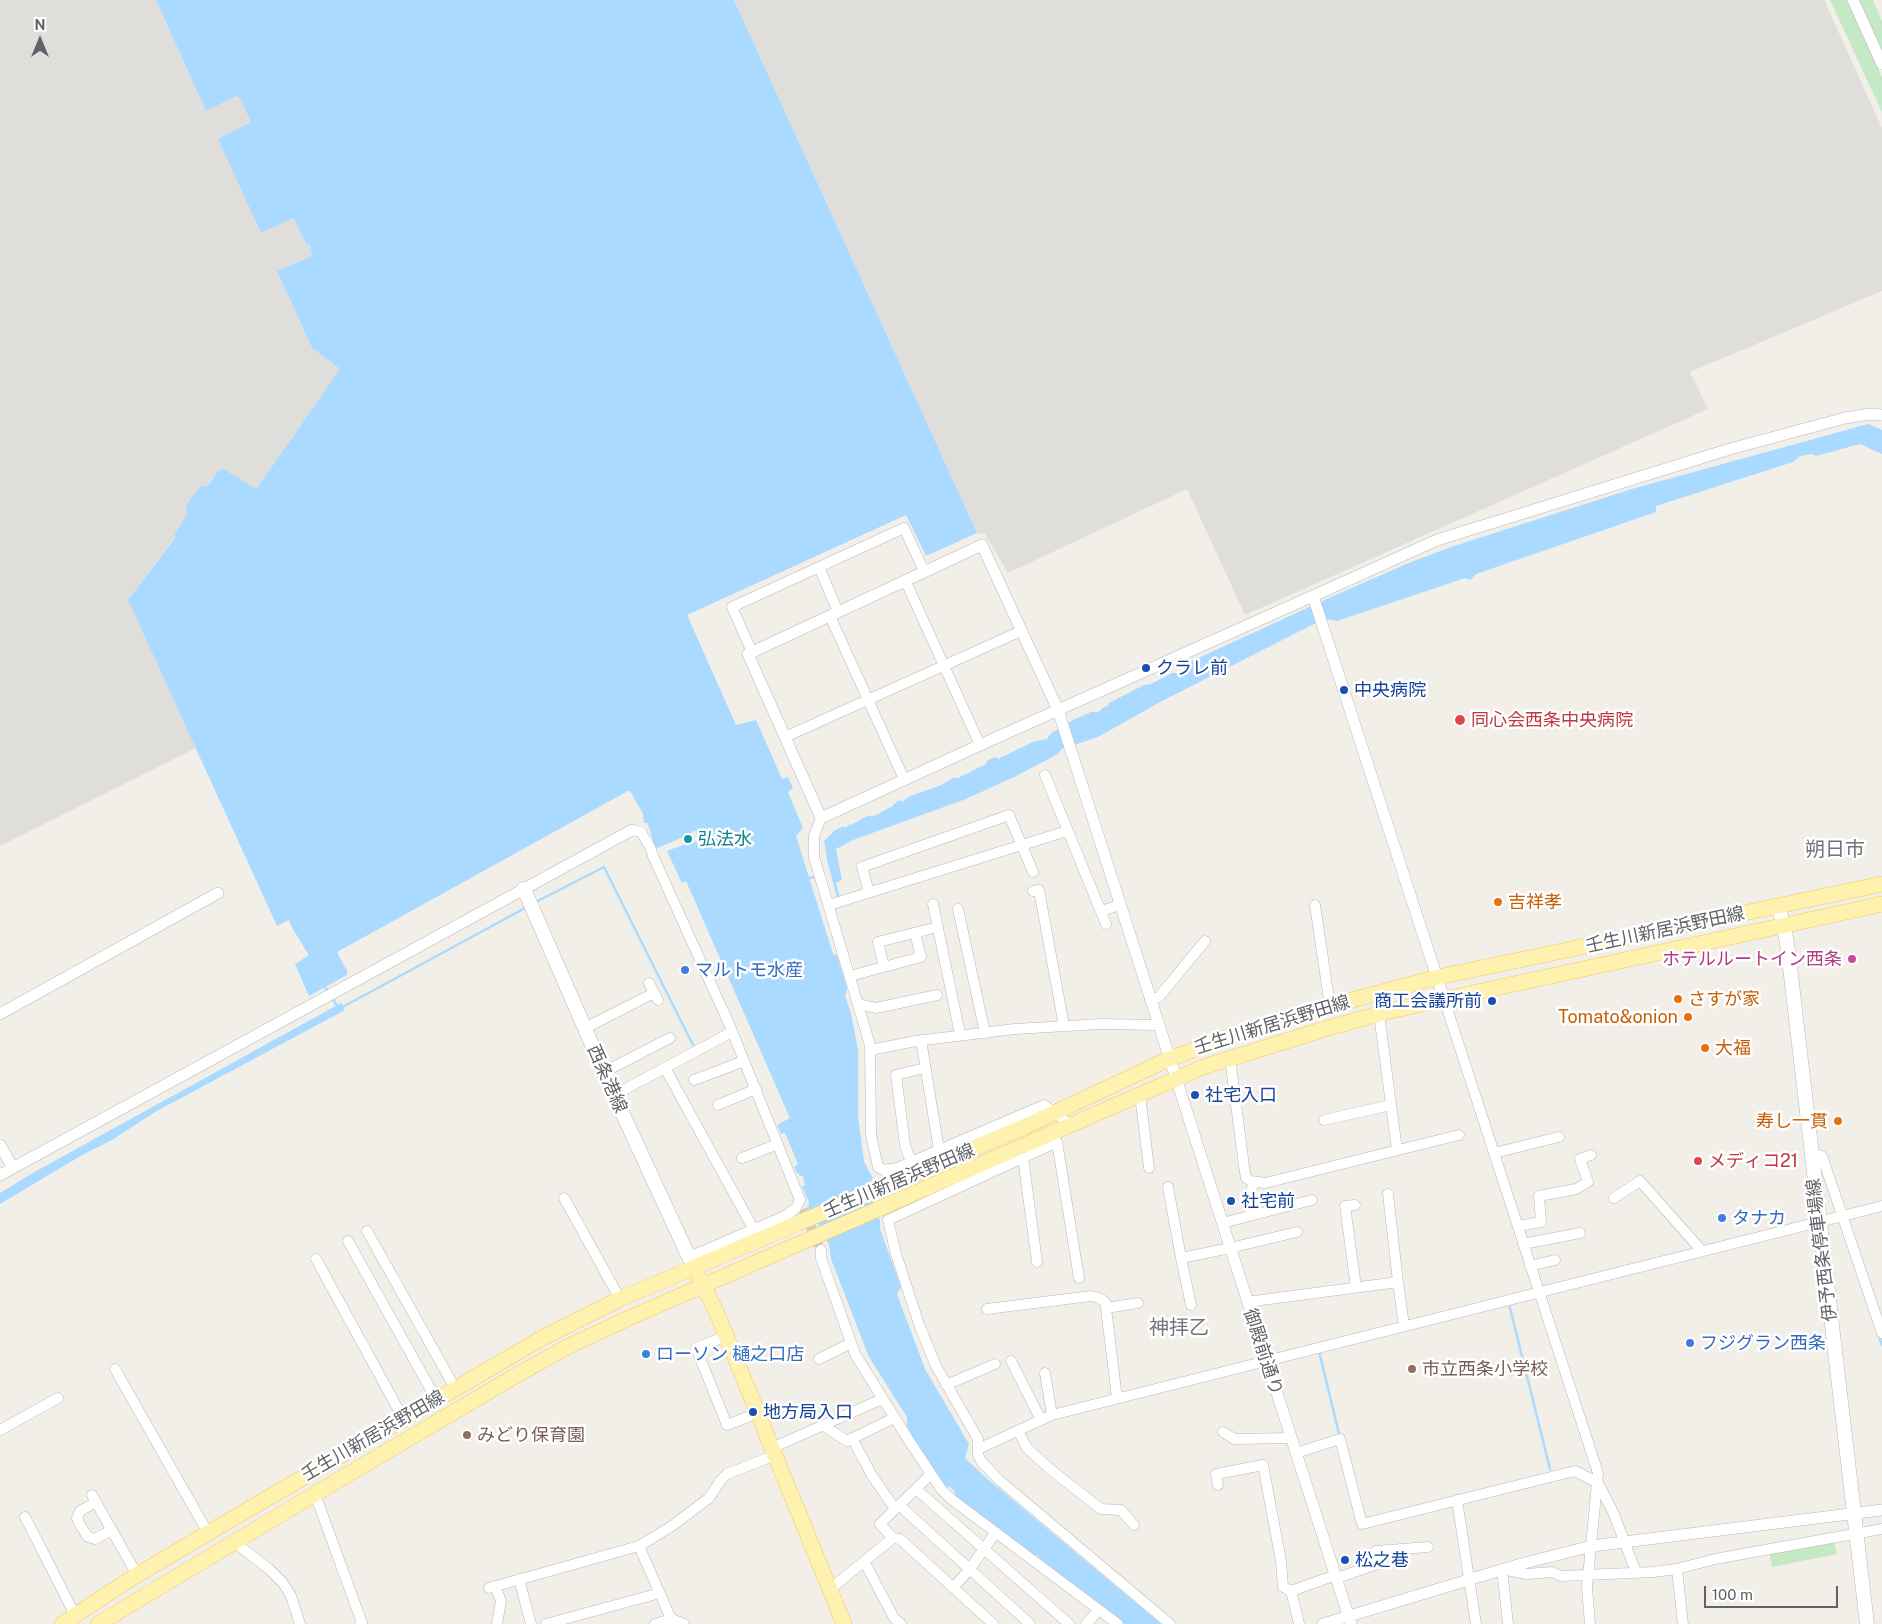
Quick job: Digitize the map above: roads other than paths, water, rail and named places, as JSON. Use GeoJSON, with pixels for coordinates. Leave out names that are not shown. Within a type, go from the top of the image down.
{"type":"FeatureCollection","features":[{"type":"Feature","properties":{"kind":"main road","name":"壬生川新居浜野田線"},"geometry":{"type":"LineString","coordinates":[[62,1624],[208,1533],[544,1337],[692,1262],[805,1209],[880,1190],[1024,1127],[1169,1059],[1242,1032],[1438,977],[1882,884]]}},
{"type":"Feature","properties":{"kind":"main road","name":"西条港線"},"geometry":{"type":"LineString","coordinates":[[524,889],[614,1095],[692,1262]]}},
{"type":"Feature","properties":{"kind":"main road","name":"壬生川新居浜野田線"},"geometry":{"type":"LineString","coordinates":[[98,1624],[314,1494],[567,1347],[878,1208],[1034,1147],[1071,1124],[1203,1067],[1328,1028],[1444,998],[1882,904]]}},
{"type":"Feature","properties":{"kind":"main road","name":"伊予西条停車場線"},"geometry":{"type":"LineString","coordinates":[[1778,906],[1784,926],[1866,1624]]}},
{"type":"Feature","properties":{"kind":"main road"},"geometry":{"type":"LineString","coordinates":[[692,1262],[702,1286],[716,1311],[844,1624]]}},
{"type":"Feature","properties":{"kind":"street"},"geometry":{"type":"LineString","coordinates":[[1853,0],[1882,64]]}},
{"type":"Feature","properties":{"kind":"street"},"geometry":{"type":"LineString","coordinates":[[1071,1124],[1044,1105],[890,1171],[878,1167],[871,1135],[870,1050],[859,1004],[814,857],[814,836],[821,818],[980,745],[1059,715],[1315,599],[1436,540],[1689,461],[1845,418],[1870,414],[1882,415]]}},
{"type":"Feature","properties":{"kind":"street"},"geometry":{"type":"LineString","coordinates":[[752,652],[732,607],[904,528],[924,571],[748,654],[821,818]]}},
{"type":"Feature","properties":{"kind":"street","name":"御殿前通り"},"geometry":{"type":"LineString","coordinates":[[924,571],[982,545],[1059,715],[1350,1620]]}},
{"type":"Feature","properties":{"kind":"street"},"geometry":{"type":"LineString","coordinates":[[819,567],[834,614],[868,700],[904,779]]}},
{"type":"Feature","properties":{"kind":"street"},"geometry":{"type":"LineString","coordinates":[[905,580],[980,745]]}},
{"type":"Feature","properties":{"kind":"street"},"geometry":{"type":"LineString","coordinates":[[1315,599],[1538,1292],[1595,1462],[1598,1483],[1587,1587],[1590,1624]]}},
{"type":"Feature","properties":{"kind":"street"},"geometry":{"type":"LineString","coordinates":[[785,738],[1021,631]]}},
{"type":"Feature","properties":{"kind":"street"},"geometry":{"type":"LineString","coordinates":[[1045,775],[1106,924]]}},
{"type":"Feature","properties":{"kind":"street"},"geometry":{"type":"LineString","coordinates":[[869,892],[862,867],[1009,815],[1023,844],[1033,872]]}},
{"type":"Feature","properties":{"kind":"street"},"geometry":{"type":"LineString","coordinates":[[0,1175],[632,830],[640,832],[650,847],[732,1032],[805,1209],[796,1208],[788,1215],[692,1262]]}},
{"type":"Feature","properties":{"kind":"street"},"geometry":{"type":"LineString","coordinates":[[829,905],[1067,831]]}},
{"type":"Feature","properties":{"kind":"street"},"geometry":{"type":"LineString","coordinates":[[1033,891],[1039,890],[1064,1026]]}},
{"type":"Feature","properties":{"kind":"street"},"geometry":{"type":"LineString","coordinates":[[0,1014],[218,893]]}},
{"type":"Feature","properties":{"kind":"street"},"geometry":{"type":"LineString","coordinates":[[933,904],[960,1034]]}},
{"type":"Feature","properties":{"kind":"street"},"geometry":{"type":"LineString","coordinates":[[1101,911],[1120,905]]}},
{"type":"Feature","properties":{"kind":"street"},"geometry":{"type":"LineString","coordinates":[[1315,906],[1330,1006]]}},
{"type":"Feature","properties":{"kind":"street"},"geometry":{"type":"LineString","coordinates":[[958,909],[985,1032]]}},
{"type":"Feature","properties":{"kind":"street"},"geometry":{"type":"LineString","coordinates":[[884,967],[878,942],[930,929]]}},
{"type":"Feature","properties":{"kind":"street"},"geometry":{"type":"LineString","coordinates":[[850,976],[921,957],[916,932]]}},
{"type":"Feature","properties":{"kind":"street"},"geometry":{"type":"LineString","coordinates":[[1150,1000],[1159,997],[1205,941]]}},
{"type":"Feature","properties":{"kind":"street"},"geometry":{"type":"LineString","coordinates":[[585,1028],[656,997],[649,983]]}},
{"type":"Feature","properties":{"kind":"street"},"geometry":{"type":"LineString","coordinates":[[859,1004],[876,1008],[936,995]]}},
{"type":"Feature","properties":{"kind":"street"},"geometry":{"type":"LineString","coordinates":[[1379,1014],[1397,1150]]}},
{"type":"Feature","properties":{"kind":"street"},"geometry":{"type":"LineString","coordinates":[[870,1050],[960,1034],[1101,1024],[1158,1025]]}},
{"type":"Feature","properties":{"kind":"street"},"geometry":{"type":"LineString","coordinates":[[614,1095],[732,1032]]}},
{"type":"Feature","properties":{"kind":"street"},"geometry":{"type":"LineString","coordinates":[[604,1072],[669,1037]]}},
{"type":"Feature","properties":{"kind":"street"},"geometry":{"type":"LineString","coordinates":[[920,1040],[939,1150]]}},
{"type":"Feature","properties":{"kind":"street"},"geometry":{"type":"LineString","coordinates":[[1230,1058],[1246,1178],[1254,1182],[1264,1183],[1459,1135]]}},
{"type":"Feature","properties":{"kind":"street"},"geometry":{"type":"LineString","coordinates":[[694,1080],[744,1061]]}},
{"type":"Feature","properties":{"kind":"street"},"geometry":{"type":"LineString","coordinates":[[664,1068],[754,1230]]}},
{"type":"Feature","properties":{"kind":"street"},"geometry":{"type":"LineString","coordinates":[[911,1162],[905,1145],[896,1074],[925,1068]]}},
{"type":"Feature","properties":{"kind":"street"},"geometry":{"type":"LineString","coordinates":[[718,1105],[756,1090]]}},
{"type":"Feature","properties":{"kind":"street"},"geometry":{"type":"LineString","coordinates":[[1140,1095],[1149,1168]]}},
{"type":"Feature","properties":{"kind":"street"},"geometry":{"type":"LineString","coordinates":[[1324,1120],[1391,1105]]}},
{"type":"Feature","properties":{"kind":"street"},"geometry":{"type":"LineString","coordinates":[[1024,1127],[1034,1147]]}},
{"type":"Feature","properties":{"kind":"street"},"geometry":{"type":"LineString","coordinates":[[1494,1153],[1559,1137]]}},
{"type":"Feature","properties":{"kind":"street"},"geometry":{"type":"LineString","coordinates":[[1079,1278],[1057,1142],[1034,1147],[1023,1158],[888,1220],[896,1254],[920,1327],[946,1385],[978,1439],[981,1461],[989,1470],[1170,1624]]}},
{"type":"Feature","properties":{"kind":"street"},"geometry":{"type":"LineString","coordinates":[[742,1158],[778,1144]]}},
{"type":"Feature","properties":{"kind":"street"},"geometry":{"type":"LineString","coordinates":[[0,1146],[12,1168]]}},
{"type":"Feature","properties":{"kind":"street"},"geometry":{"type":"LineString","coordinates":[[1811,1153],[1822,1156],[1844,1216],[1882,1334]]}},
{"type":"Feature","properties":{"kind":"street"},"geometry":{"type":"LineString","coordinates":[[1518,1226],[1541,1222],[1540,1196],[1576,1189],[1588,1182],[1580,1159],[1590,1156]]}},
{"type":"Feature","properties":{"kind":"street"},"geometry":{"type":"LineString","coordinates":[[1023,1158],[1037,1262]]}},
{"type":"Feature","properties":{"kind":"street"},"geometry":{"type":"LineString","coordinates":[[1614,1198],[1640,1181],[1702,1251]]}},
{"type":"Feature","properties":{"kind":"street"},"geometry":{"type":"LineString","coordinates":[[1251,1215],[1248,1197],[1254,1182]]}},
{"type":"Feature","properties":{"kind":"street"},"geometry":{"type":"LineString","coordinates":[[1168,1187],[1191,1305]]}},
{"type":"Feature","properties":{"kind":"street"},"geometry":{"type":"LineString","coordinates":[[1388,1194],[1404,1326]]}},
{"type":"Feature","properties":{"kind":"street"},"geometry":{"type":"LineString","coordinates":[[564,1198],[620,1299]]}},
{"type":"Feature","properties":{"kind":"street"},"geometry":{"type":"LineString","coordinates":[[1222,1223],[1312,1200]]}},
{"type":"Feature","properties":{"kind":"street"},"geometry":{"type":"LineString","coordinates":[[1355,1204],[1345,1206],[1356,1287]]}},
{"type":"Feature","properties":{"kind":"street"},"geometry":{"type":"LineString","coordinates":[[978,1449],[1052,1415],[1882,1206]]}},
{"type":"Feature","properties":{"kind":"street"},"geometry":{"type":"LineString","coordinates":[[367,1231],[455,1388]]}},
{"type":"Feature","properties":{"kind":"street"},"geometry":{"type":"LineString","coordinates":[[1181,1258],[1297,1232]]}},
{"type":"Feature","properties":{"kind":"street"},"geometry":{"type":"LineString","coordinates":[[1524,1244],[1580,1233]]}},
{"type":"Feature","properties":{"kind":"street"},"geometry":{"type":"LineString","coordinates":[[348,1241],[436,1399]]}},
{"type":"Feature","properties":{"kind":"street"},"geometry":{"type":"LineString","coordinates":[[821,1250],[821,1258],[851,1343],[864,1370],[930,1475],[951,1499],[1118,1624]]}},
{"type":"Feature","properties":{"kind":"street"},"geometry":{"type":"LineString","coordinates":[[316,1259],[403,1418]]}},
{"type":"Feature","properties":{"kind":"street"},"geometry":{"type":"LineString","coordinates":[[1530,1266],[1555,1260]]}},
{"type":"Feature","properties":{"kind":"street"},"geometry":{"type":"LineString","coordinates":[[1247,1302],[1398,1282]]}},
{"type":"Feature","properties":{"kind":"street"},"geometry":{"type":"LineString","coordinates":[[987,1309],[1090,1296],[1105,1302],[1117,1398]]}},
{"type":"Feature","properties":{"kind":"street"},"geometry":{"type":"LineString","coordinates":[[1106,1308],[1138,1303]]}},
{"type":"Feature","properties":{"kind":"street"},"geometry":{"type":"LineString","coordinates":[[726,1336],[696,1348],[728,1425],[758,1413]]}},
{"type":"Feature","properties":{"kind":"street"},"geometry":{"type":"LineString","coordinates":[[819,1359],[851,1343]]}},
{"type":"Feature","properties":{"kind":"street"},"geometry":{"type":"LineString","coordinates":[[1011,1361],[1041,1420]]}},
{"type":"Feature","properties":{"kind":"street"},"geometry":{"type":"LineString","coordinates":[[946,1385],[995,1364]]}},
{"type":"Feature","properties":{"kind":"street"},"geometry":{"type":"LineString","coordinates":[[115,1369],[208,1533]]}},
{"type":"Feature","properties":{"kind":"street"},"geometry":{"type":"LineString","coordinates":[[1045,1373],[1052,1415]]}},
{"type":"Feature","properties":{"kind":"street"},"geometry":{"type":"LineString","coordinates":[[0,1430],[58,1398]]}},
{"type":"Feature","properties":{"kind":"street"},"geometry":{"type":"LineString","coordinates":[[497,1624],[501,1601],[492,1587],[639,1546],[672,1526],[709,1498],[727,1474],[882,1399]]}},
{"type":"Feature","properties":{"kind":"street"},"geometry":{"type":"LineString","coordinates":[[824,1426],[847,1441],[894,1418]]}},
{"type":"Feature","properties":{"kind":"street"},"geometry":{"type":"LineString","coordinates":[[1018,1431],[1027,1448],[1051,1470],[1101,1509],[1121,1510],[1134,1525]]}},
{"type":"Feature","properties":{"kind":"street"},"geometry":{"type":"LineString","coordinates":[[1223,1432],[1234,1439],[1291,1438]]}},
{"type":"Feature","properties":{"kind":"street"},"geometry":{"type":"LineString","coordinates":[[852,1438],[871,1474],[897,1507],[1030,1624]]}},
{"type":"Feature","properties":{"kind":"street"},"geometry":{"type":"LineString","coordinates":[[1296,1454],[1340,1439],[1362,1524],[1575,1471],[1598,1483],[1613,1512],[1636,1572]]}},
{"type":"Feature","properties":{"kind":"street"},"geometry":{"type":"LineString","coordinates":[[1218,1485],[1216,1474],[1263,1465],[1281,1561],[1283,1587],[1291,1591],[1380,1563],[1376,1550],[1428,1546]]}},
{"type":"Feature","properties":{"kind":"street"},"geometry":{"type":"LineString","coordinates":[[930,1475],[880,1524],[893,1538],[900,1539],[993,1624]]}},
{"type":"Feature","properties":{"kind":"street"},"geometry":{"type":"LineString","coordinates":[[916,1490],[1069,1624]]}},
{"type":"Feature","properties":{"kind":"street"},"geometry":{"type":"LineString","coordinates":[[314,1494],[362,1623],[360,1624]]}},
{"type":"Feature","properties":{"kind":"street"},"geometry":{"type":"LineString","coordinates":[[112,1530],[94,1539],[88,1537],[77,1518],[80,1511],[94,1499],[112,1530],[138,1575]]}},
{"type":"Feature","properties":{"kind":"street"},"geometry":{"type":"LineString","coordinates":[[1457,1500],[1476,1624]]}},
{"type":"Feature","properties":{"kind":"street"},"geometry":{"type":"LineString","coordinates":[[1323,1624],[1350,1620],[1470,1579],[1592,1546],[1882,1510]]}},
{"type":"Feature","properties":{"kind":"street"},"geometry":{"type":"LineString","coordinates":[[25,1516],[75,1615]]}},
{"type":"Feature","properties":{"kind":"street"},"geometry":{"type":"LineString","coordinates":[[1502,1570],[1527,1574],[1552,1572],[1561,1576],[1677,1570],[1715,1559],[1882,1529]]}},
{"type":"Feature","properties":{"kind":"street"},"geometry":{"type":"LineString","coordinates":[[953,1588],[969,1570],[996,1532]]}},
{"type":"Feature","properties":{"kind":"street"},"geometry":{"type":"LineString","coordinates":[[830,1589],[893,1538]]}},
{"type":"Feature","properties":{"kind":"street"},"geometry":{"type":"LineString","coordinates":[[234,1542],[284,1583],[291,1596],[300,1624]]}},
{"type":"Feature","properties":{"kind":"street"},"geometry":{"type":"LineString","coordinates":[[639,1546],[671,1620]]}},
{"type":"Feature","properties":{"kind":"street"},"geometry":{"type":"LineString","coordinates":[[864,1561],[894,1618],[901,1624]]}},
{"type":"Feature","properties":{"kind":"street"},"geometry":{"type":"LineString","coordinates":[[1502,1570],[1508,1624]]}},
{"type":"Feature","properties":{"kind":"street"},"geometry":{"type":"LineString","coordinates":[[1677,1570],[1682,1624]]}},
{"type":"Feature","properties":{"kind":"street"},"geometry":{"type":"LineString","coordinates":[[519,1579],[531,1624]]}},
{"type":"Feature","properties":{"kind":"street"},"geometry":{"type":"LineString","coordinates":[[1291,1591],[1299,1624]]}},
{"type":"Feature","properties":{"kind":"street"},"geometry":{"type":"LineString","coordinates":[[546,1624],[575,1620],[660,1593]]}},
{"type":"Feature","properties":{"kind":"street"},"geometry":{"type":"LineString","coordinates":[[1086,1624],[1099,1610]]}},
{"type":"Feature","properties":{"kind":"street"},"geometry":{"type":"LineString","coordinates":[[655,1624],[671,1620],[684,1624]]}},
{"type":"Feature","properties":{"kind":"water"},"geometry":{"type":"Polygon","coordinates":[[[156,0],[734,0],[977,533],[926,556],[906,515],[687,615],[736,725],[756,720],[782,779],[788,777],[793,788],[788,792],[803,828],[796,836],[833,954],[837,955],[847,988],[845,996],[851,1013],[858,1050],[858,1116],[864,1162],[873,1178],[873,1200],[880,1221],[880,1229],[901,1287],[897,1294],[925,1369],[969,1444],[965,1458],[1161,1624],[1123,1624],[1036,1555],[1034,1558],[955,1495],[955,1492],[949,1486],[947,1488],[911,1437],[912,1434],[907,1427],[907,1417],[869,1357],[831,1259],[829,1244],[808,1207],[809,1202],[802,1187],[805,1185],[803,1177],[797,1173],[794,1167],[798,1164],[785,1133],[781,1134],[777,1125],[790,1118],[686,881],[682,883],[667,851],[695,842],[698,838],[695,830],[686,836],[655,849],[650,830],[647,823],[644,823],[643,814],[630,791],[628,791],[337,952],[347,971],[347,975],[309,996],[295,964],[308,956],[308,954],[289,920],[277,926],[128,600],[175,538],[175,533],[187,515],[185,507],[200,487],[208,485],[218,471],[224,469],[256,489],[340,369],[312,348],[277,271],[312,256],[310,245],[306,244],[293,218],[261,233],[218,139],[251,122],[240,98],[237,96],[206,111],[156,0]]]}},
{"type":"Feature","properties":{"kind":"water"},"geometry":{"type":"Polygon","coordinates":[[[1868,424],[1882,430],[1882,454],[1860,444],[1816,456],[1812,454],[1800,456],[1793,462],[1656,506],[1656,512],[1476,574],[1470,580],[1465,578],[1337,621],[1328,619],[1316,623],[1160,702],[1098,737],[1062,749],[1058,754],[1014,777],[966,799],[853,840],[836,849],[842,880],[836,883],[840,897],[837,898],[824,841],[834,831],[844,826],[846,828],[849,824],[851,825],[867,816],[874,816],[900,800],[902,802],[910,796],[939,786],[952,778],[958,778],[986,764],[992,758],[997,757],[998,759],[1033,742],[1047,739],[1050,734],[1073,720],[1091,712],[1098,712],[1108,706],[1109,703],[1144,685],[1151,684],[1172,673],[1178,673],[1189,668],[1192,661],[1331,597],[1411,562],[1454,546],[1632,489],[1868,424]]]}},
{"type":"Feature","properties":{"kind":"water"},"geometry":{"type":"Polygon","coordinates":[[[341,1003],[345,1010],[155,1112],[112,1140],[84,1154],[0,1204],[0,1193],[31,1174],[341,1003]]]}},
{"type":"Feature","properties":{"kind":"waterway"},"geometry":{"type":"LineString","coordinates":[[536,902],[604,867],[693,1045]]}},
{"type":"Feature","properties":{"kind":"waterway"},"geometry":{"type":"LineString","coordinates":[[810,878],[818,876]]}},
{"type":"Feature","properties":{"kind":"waterway"},"geometry":{"type":"LineString","coordinates":[[332,998],[339,1009],[527,907]]}},
{"type":"Feature","properties":{"kind":"waterway"},"geometry":{"type":"LineString","coordinates":[[325,987],[329,993]]}},
{"type":"Feature","properties":{"kind":"waterway"},"geometry":{"type":"LineString","coordinates":[[1509,1304],[1550,1469]]}},
{"type":"Feature","properties":{"kind":"waterway"},"geometry":{"type":"LineString","coordinates":[[1879,1336],[1882,1345]]}},
{"type":"Feature","properties":{"kind":"waterway"},"geometry":{"type":"LineString","coordinates":[[1319,1351],[1339,1434]]}},
{"type":"Feature","properties":{"kind":"tunnel"},"geometry":{"type":"LineString","coordinates":[[803,1209],[821,1250]]}},
{"type":"Feature","properties":{"kind":"place","name":"クラレ前"},"geometry":{"type":"Point","coordinates":[1146,668]}},
{"type":"Feature","properties":{"kind":"place","name":"中央病院"},"geometry":{"type":"Point","coordinates":[1344,690]}},
{"type":"Feature","properties":{"kind":"place","name":"同心会西条中央病院"},"geometry":{"type":"Point","coordinates":[1460,720]}},
{"type":"Feature","properties":{"kind":"place","name":"弘法水"},"geometry":{"type":"Point","coordinates":[688,839]}},
{"type":"Feature","properties":{"kind":"place","name":"吉祥孝"},"geometry":{"type":"Point","coordinates":[1498,902]}},
{"type":"Feature","properties":{"kind":"place","name":"ホテルルートイン西条"},"geometry":{"type":"Point","coordinates":[1852,959]}},
{"type":"Feature","properties":{"kind":"place","name":"マルトモ水産"},"geometry":{"type":"Point","coordinates":[685,970]}},
{"type":"Feature","properties":{"kind":"place","name":"さすが家"},"geometry":{"type":"Point","coordinates":[1678,999]}},
{"type":"Feature","properties":{"kind":"place","name":"商工会議所前"},"geometry":{"type":"Point","coordinates":[1492,1001]}},
{"type":"Feature","properties":{"kind":"place","name":"Tomato&onion"},"geometry":{"type":"Point","coordinates":[1688,1017]}},
{"type":"Feature","properties":{"kind":"place","name":"大福"},"geometry":{"type":"Point","coordinates":[1705,1048]}},
{"type":"Feature","properties":{"kind":"place","name":"社宅入口"},"geometry":{"type":"Point","coordinates":[1195,1095]}},
{"type":"Feature","properties":{"kind":"place","name":"寿し一貫"},"geometry":{"type":"Point","coordinates":[1838,1121]}},
{"type":"Feature","properties":{"kind":"place","name":"メディコ21"},"geometry":{"type":"Point","coordinates":[1698,1161]}},
{"type":"Feature","properties":{"kind":"place","name":"社宅前"},"geometry":{"type":"Point","coordinates":[1231,1201]}},
{"type":"Feature","properties":{"kind":"place","name":"タナカ"},"geometry":{"type":"Point","coordinates":[1722,1218]}},
{"type":"Feature","properties":{"kind":"place","name":"フジグラン西条"},"geometry":{"type":"Point","coordinates":[1690,1343]}},
{"type":"Feature","properties":{"kind":"place","name":"ローソン 樋之口店"},"geometry":{"type":"Point","coordinates":[646,1354]}},
{"type":"Feature","properties":{"kind":"place","name":"市立西条小学校"},"geometry":{"type":"Point","coordinates":[1412,1369]}},
{"type":"Feature","properties":{"kind":"place","name":"地方局入口"},"geometry":{"type":"Point","coordinates":[753,1412]}},
{"type":"Feature","properties":{"kind":"place","name":"みどり保育園"},"geometry":{"type":"Point","coordinates":[467,1435]}},
{"type":"Feature","properties":{"kind":"place","name":"松之巷"},"geometry":{"type":"Point","coordinates":[1345,1560]}},
{"type":"Feature","properties":{"kind":"district","name":"朔日市"},"geometry":{"type":"Point","coordinates":[1835,850]}},
{"type":"Feature","properties":{"kind":"district","name":"神拝乙"},"geometry":{"type":"Point","coordinates":[1179,1328]}}]}
